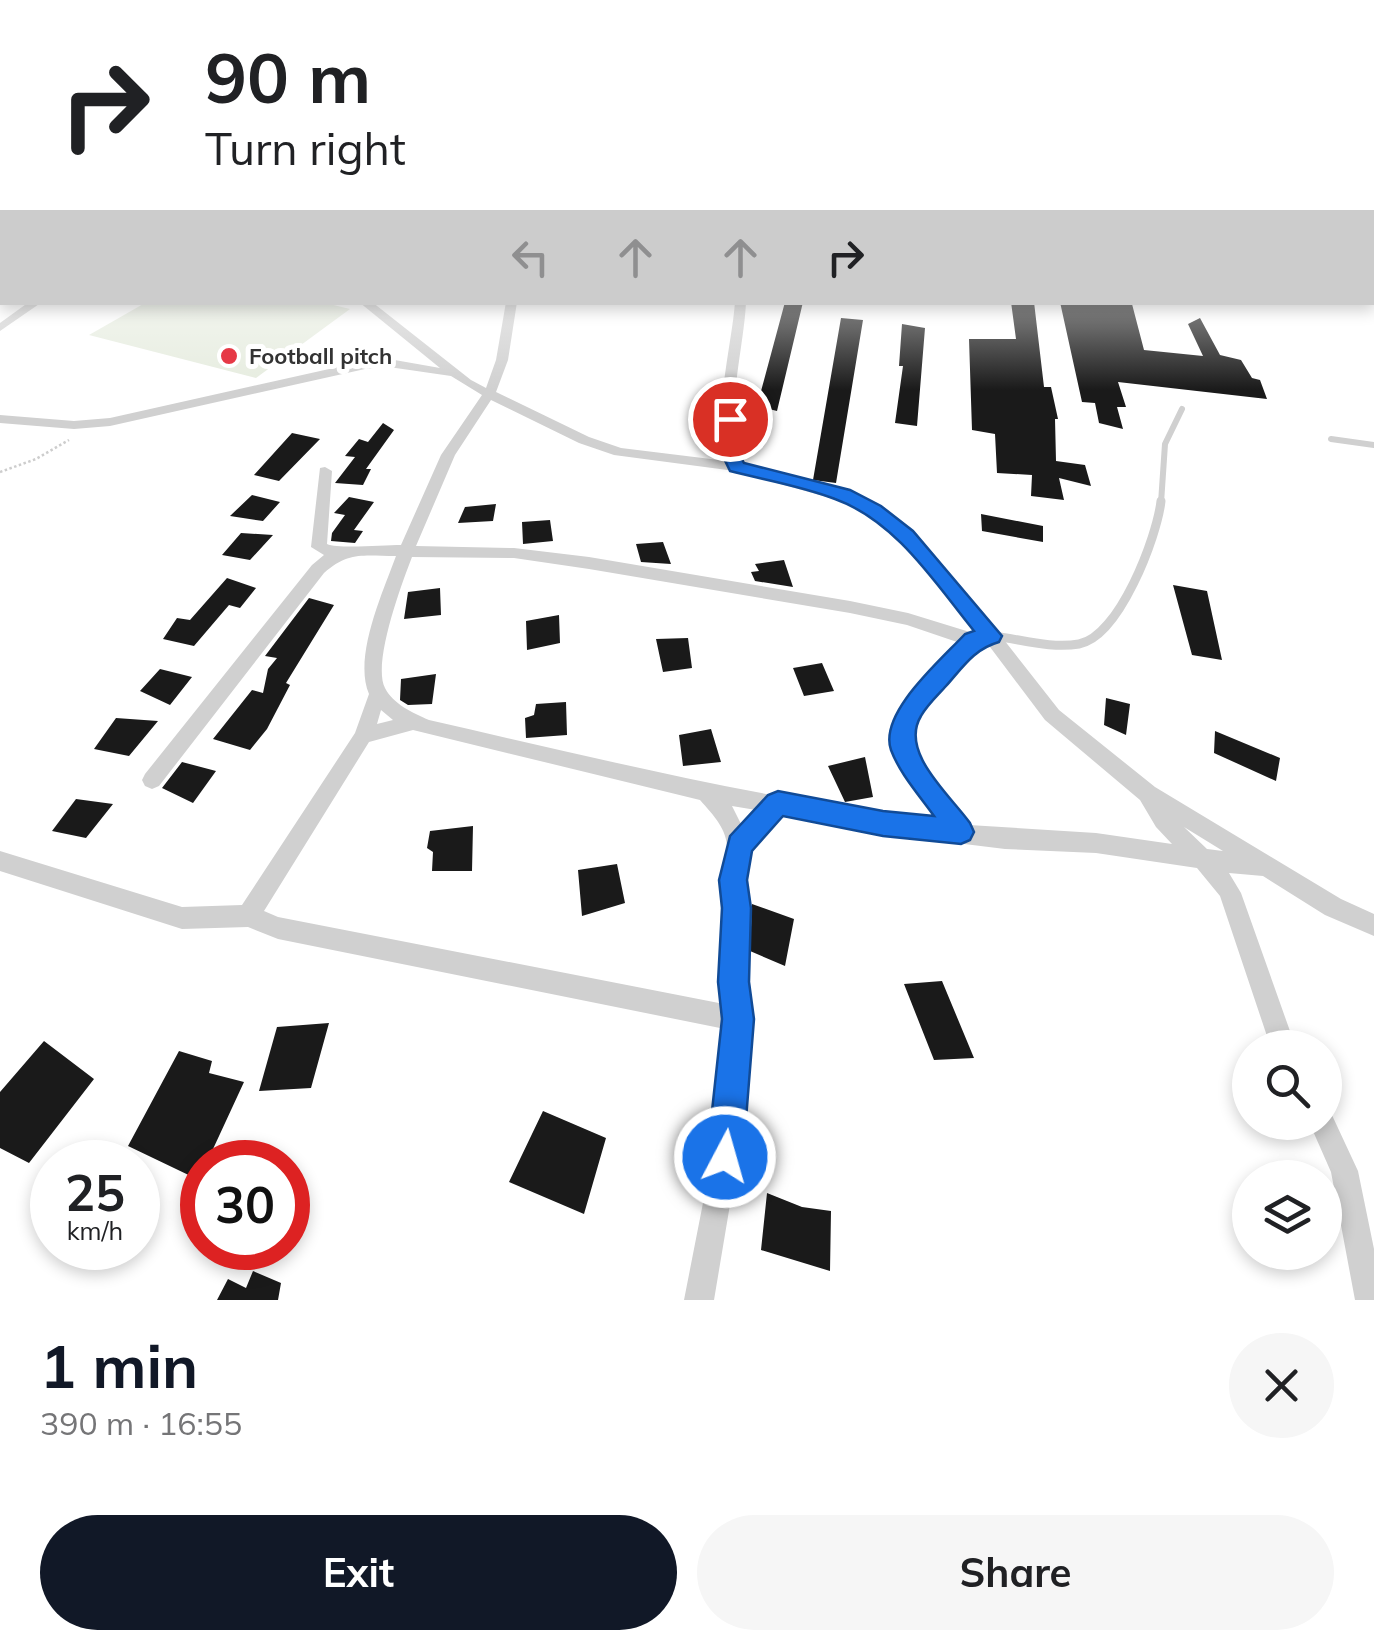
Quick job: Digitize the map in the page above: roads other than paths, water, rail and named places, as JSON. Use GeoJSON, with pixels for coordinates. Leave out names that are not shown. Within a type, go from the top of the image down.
{"type":"FeatureCollection","features":[{"type":"Feature","properties":{"kind":"street"},"geometry":{"type":"LineString","coordinates":[[0,328],[33,305]]}},
{"type":"Feature","properties":{"kind":"street"},"geometry":{"type":"LineString","coordinates":[[368,305],[454,374],[606,448],[736,467],[843,494],[874,510],[906,536],[982,638],[1052,715],[1146,792],[1333,907],[1374,926]]}},
{"type":"Feature","properties":{"kind":"street"},"geometry":{"type":"LineString","coordinates":[[248,916],[363,736],[378,694],[372,670],[377,646],[407,550],[444,462],[498,374],[511,305]]}},
{"type":"Feature","properties":{"kind":"street"},"geometry":{"type":"LineString","coordinates":[[736,467],[728,448],[730,387],[739,354],[741,305]]}},
{"type":"Feature","properties":{"kind":"street"},"geometry":{"type":"LineString","coordinates":[[0,419],[74,425],[110,422],[386,363],[454,374]]}},
{"type":"Feature","properties":{"kind":"street"},"geometry":{"type":"LineString","coordinates":[[325,472],[319,547],[336,554],[462,551],[588,563],[751,590],[982,638]]}},
{"type":"Feature","properties":{"kind":"street"},"geometry":{"type":"LineString","coordinates":[[420,516],[437,539],[462,551]]}},
{"type":"Feature","properties":{"kind":"street"},"geometry":{"type":"LineString","coordinates":[[152,780],[318,569],[336,554]]}},
{"type":"Feature","properties":{"kind":"street"},"geometry":{"type":"LineString","coordinates":[[961,832],[913,768],[902,746],[902,731],[911,710],[982,638]]}},
{"type":"Feature","properties":{"kind":"street"},"geometry":{"type":"LineString","coordinates":[[378,694],[411,723],[706,792],[883,824],[1005,838],[1096,843],[1269,869]]}},
{"type":"Feature","properties":{"kind":"street"},"geometry":{"type":"LineString","coordinates":[[363,736],[411,723]]}},
{"type":"Feature","properties":{"kind":"street"},"geometry":{"type":"LineString","coordinates":[[706,792],[729,818],[740,845]]}},
{"type":"Feature","properties":{"kind":"street"},"geometry":{"type":"LineString","coordinates":[[1146,792],[1155,814],[1205,859],[1230,894],[1278,1030]]}},
{"type":"Feature","properties":{"kind":"street"},"geometry":{"type":"LineString","coordinates":[[699,1300],[725,1157],[738,1019],[733,880],[740,845],[778,803]]}},
{"type":"Feature","properties":{"kind":"street"},"geometry":{"type":"LineString","coordinates":[[0,860],[182,918],[248,916],[278,928],[738,1019]]}},
{"type":"Feature","properties":{"kind":"street"},"geometry":{"type":"LineString","coordinates":[[1330,1140],[1344,1171],[1370,1300]]}},
{"type":"Feature","properties":{"kind":"lane"},"geometry":{"type":"LineString","coordinates":[[982,638],[1081,645],[1097,638],[1116,614],[1154,538],[1166,430],[1182,409]]}},
{"type":"Feature","properties":{"kind":"lane"},"geometry":{"type":"LineString","coordinates":[[1331,440],[1374,444]]}},
{"type":"Feature","properties":{"kind":"place","name":"Football pitch"},"geometry":{"type":"Point","coordinates":[229,356]}}]}
